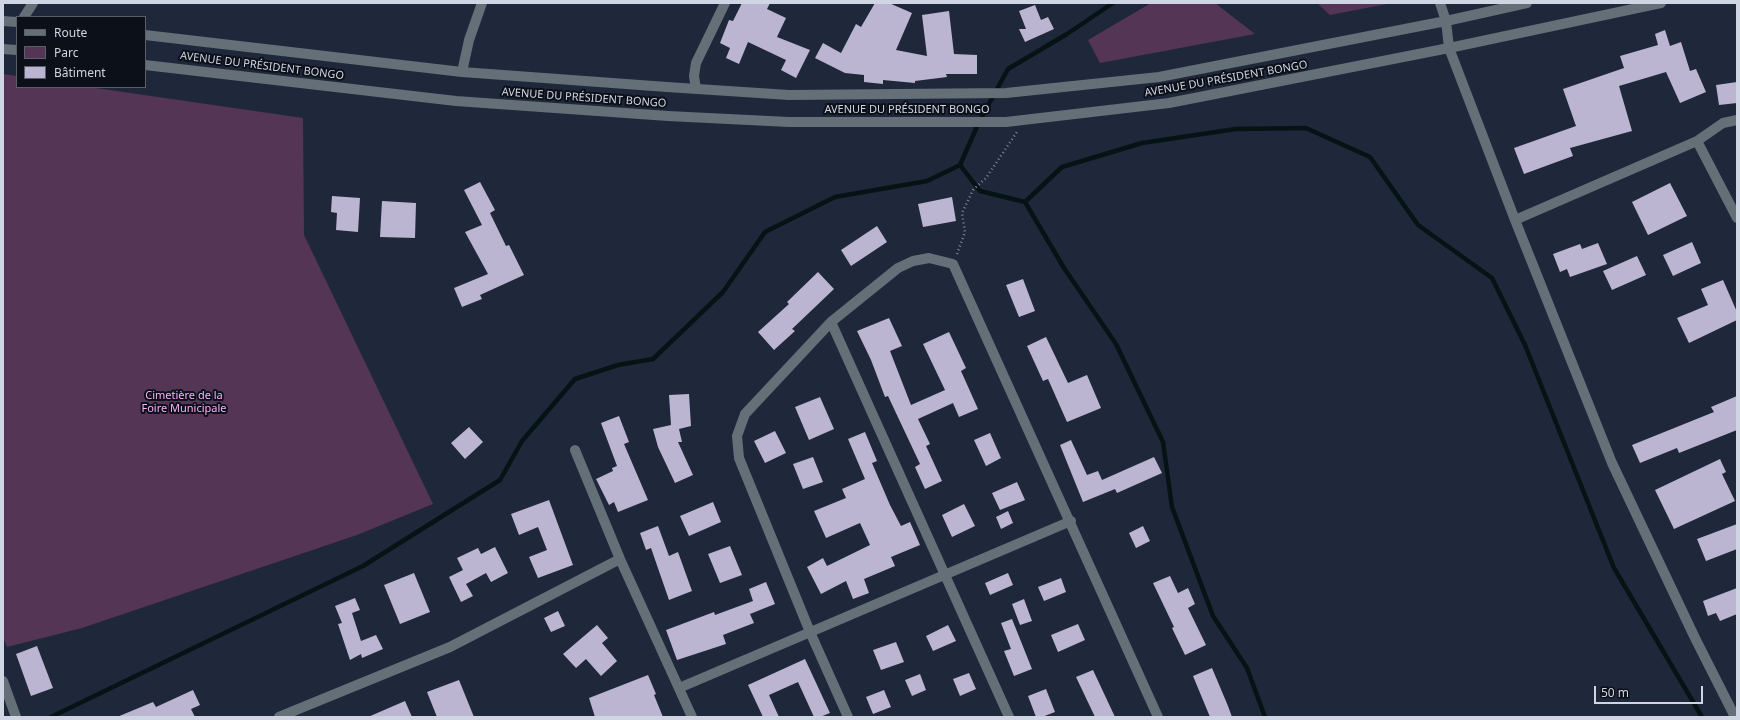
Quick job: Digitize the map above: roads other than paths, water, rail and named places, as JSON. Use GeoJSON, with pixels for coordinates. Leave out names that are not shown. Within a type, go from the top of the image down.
{"type":"FeatureCollection","features":[{"type":"Feature","properties":{"kind":"street"},"geometry":{"type":"LineString","coordinates":[[25,16],[33,3]]}},
{"type":"Feature","properties":{"kind":"street"},"geometry":{"type":"LineString","coordinates":[[462,72],[469,40],[482,3]]}},
{"type":"Feature","properties":{"kind":"street"},"geometry":{"type":"LineString","coordinates":[[696,89],[694,76],[696,63],[725,3]]}},
{"type":"Feature","properties":{"kind":"street"},"geometry":{"type":"LineString","coordinates":[[1440,3],[1446,22],[1449,48],[1515,220],[1612,463],[1695,638],[1735,717]]}},
{"type":"Feature","properties":{"kind":"street","name":"AVENUE DU PRÉSIDENT BONGO"},"geometry":{"type":"LineString","coordinates":[[146,35],[462,72],[696,89],[789,95],[967,94],[1006,93],[1159,77],[1446,22],[1527,3]]}},
{"type":"Feature","properties":{"kind":"street","name":"AVENUE DU PRÉSIDENT BONGO"},"geometry":{"type":"LineString","coordinates":[[146,65],[456,101],[660,115],[789,122],[1006,122],[1169,103],[1449,48],[1661,3]]}},
{"type":"Feature","properties":{"kind":"street"},"geometry":{"type":"LineString","coordinates":[[3,21],[16,22]]}},
{"type":"Feature","properties":{"kind":"street"},"geometry":{"type":"LineString","coordinates":[[3,49],[16,50]]}},
{"type":"Feature","properties":{"kind":"street"},"geometry":{"type":"LineString","coordinates":[[1515,220],[1697,141],[1723,123],[1737,120]]}},
{"type":"Feature","properties":{"kind":"street"},"geometry":{"type":"LineString","coordinates":[[1697,141],[1737,218]]}},
{"type":"Feature","properties":{"kind":"street"},"geometry":{"type":"LineString","coordinates":[[848,717],[810,632],[739,458],[737,436],[745,414],[831,322],[898,268],[913,261],[929,258],[953,264],[1071,521],[1158,717]]}},
{"type":"Feature","properties":{"kind":"street"},"geometry":{"type":"LineString","coordinates":[[831,322],[946,574],[1009,717]]}},
{"type":"Feature","properties":{"kind":"street"},"geometry":{"type":"LineString","coordinates":[[575,450],[620,559],[692,717]]}},
{"type":"Feature","properties":{"kind":"street"},"geometry":{"type":"LineString","coordinates":[[679,688],[1071,521]]}},
{"type":"Feature","properties":{"kind":"street"},"geometry":{"type":"LineString","coordinates":[[279,717],[450,647],[620,559]]}},
{"type":"Feature","properties":{"kind":"street"},"geometry":{"type":"LineString","coordinates":[[3,680],[16,717]]}},
{"type":"Feature","properties":{"kind":"waterway"},"geometry":{"type":"LineString","coordinates":[[51,717],[363,566],[500,480],[522,441],[575,379],[618,365],[653,359],[723,292],[765,232],[835,197],[927,181],[960,165],[979,122],[1008,69],[1067,34],[1113,3]]}},
{"type":"Feature","properties":{"kind":"waterway"},"geometry":{"type":"LineString","coordinates":[[1025,202],[1062,167],[1142,143],[1236,129],[1306,128],[1370,157],[1418,225],[1492,278],[1525,345],[1614,568],[1702,717]]}},
{"type":"Feature","properties":{"kind":"waterway"},"geometry":{"type":"LineString","coordinates":[[960,165],[980,191],[1025,202],[1064,268],[1116,344],[1163,442],[1172,507],[1213,616],[1247,668],[1265,717]]}},
{"type":"Feature","properties":{"kind":"park label","name":"Cimetière de la Foire Municipale"},"geometry":{"type":"Point","coordinates":[184,402]}}]}
